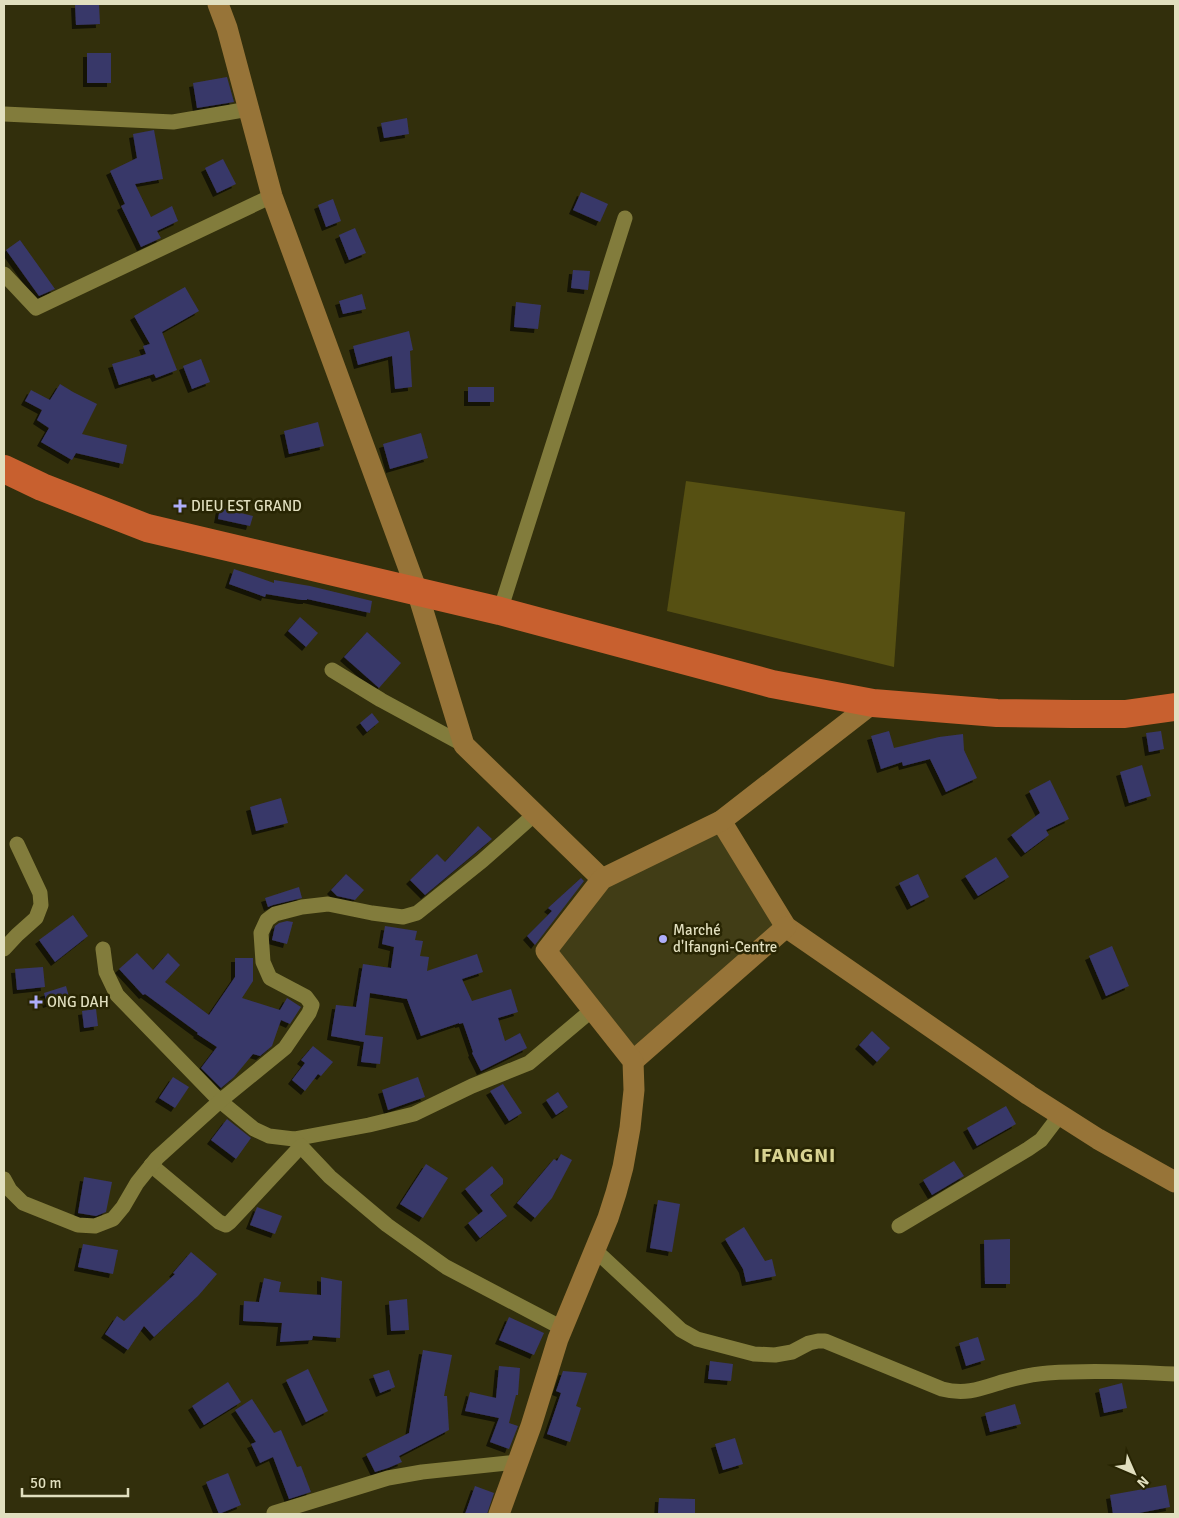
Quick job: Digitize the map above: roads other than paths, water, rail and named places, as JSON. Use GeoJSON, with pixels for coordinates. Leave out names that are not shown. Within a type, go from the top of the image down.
{"type":"FeatureCollection","features":[{"type":"Feature","properties":{"kind":"highway"},"geometry":{"type":"LineString","coordinates":[[4,469],[42,487],[147,528],[417,590],[772,684],[873,703],[997,713],[1125,714],[1175,707]]}},
{"type":"Feature","properties":{"kind":"street"},"geometry":{"type":"LineString","coordinates":[[218,4],[227,28],[272,196],[417,590],[464,745]]}},
{"type":"Feature","properties":{"kind":"street"},"geometry":{"type":"LineString","coordinates":[[4,114],[173,122],[249,109]]}},
{"type":"Feature","properties":{"kind":"street"},"geometry":{"type":"LineString","coordinates":[[4,274],[36,308],[272,196]]}},
{"type":"Feature","properties":{"kind":"street"},"geometry":{"type":"LineString","coordinates":[[500,611],[624,218]]}},
{"type":"Feature","properties":{"kind":"street"},"geometry":{"type":"LineString","coordinates":[[332,670],[381,700],[464,745],[602,879]]}},
{"type":"Feature","properties":{"kind":"street"},"geometry":{"type":"LineString","coordinates":[[500,1514],[562,1328],[608,1218],[623,1167],[634,1090],[633,1061],[546,951],[602,879],[721,821],[873,703]]}},
{"type":"Feature","properties":{"kind":"street"},"geometry":{"type":"LineString","coordinates":[[4,1179],[10,1190],[23,1202],[78,1225],[95,1226],[113,1219],[123,1207],[137,1183],[157,1158],[220,1101],[285,1048],[309,1013],[312,1006],[306,998],[270,978],[262,962],[261,933],[266,920],[275,914],[302,906],[328,904],[403,917],[417,913],[482,861],[535,814]]}},
{"type":"Feature","properties":{"kind":"street"},"geometry":{"type":"LineString","coordinates":[[721,821],[786,927],[1029,1095],[1105,1143],[1175,1182]]}},
{"type":"Feature","properties":{"kind":"street"},"geometry":{"type":"LineString","coordinates":[[4,948],[36,918],[41,905],[40,893],[17,844]]}},
{"type":"Feature","properties":{"kind":"street"},"geometry":{"type":"LineString","coordinates":[[633,1061],[786,927]]}},
{"type":"Feature","properties":{"kind":"street"},"geometry":{"type":"LineString","coordinates":[[103,949],[106,972],[117,996],[220,1101],[254,1129],[268,1136],[298,1143],[414,1114],[472,1086],[529,1063],[592,1010]]}},
{"type":"Feature","properties":{"kind":"street"},"geometry":{"type":"LineString","coordinates":[[899,1226],[1028,1149],[1040,1140],[1060,1115]]}},
{"type":"Feature","properties":{"kind":"street"},"geometry":{"type":"LineString","coordinates":[[151,1165],[219,1222],[226,1225],[298,1143]]}},
{"type":"Feature","properties":{"kind":"street"},"geometry":{"type":"LineString","coordinates":[[298,1143],[330,1177],[380,1219],[446,1267],[562,1328]]}},
{"type":"Feature","properties":{"kind":"street"},"geometry":{"type":"LineString","coordinates":[[595,1250],[681,1330],[697,1339],[754,1354],[776,1355],[792,1352],[809,1343],[825,1341],[942,1389],[961,1392],[981,1390],[1004,1381],[1046,1373],[1097,1371],[1175,1374]]}},
{"type":"Feature","properties":{"kind":"street"},"geometry":{"type":"LineString","coordinates":[[274,1512],[388,1478],[422,1472],[518,1462]]}},
{"type":"Feature","properties":{"kind":"place","name":"DIEU EST GRAND"},"geometry":{"type":"Point","coordinates":[180,506]}},
{"type":"Feature","properties":{"kind":"place","name":"Marché d'Ifangni-Centre"},"geometry":{"type":"Point","coordinates":[663,939]}},
{"type":"Feature","properties":{"kind":"place","name":"ONG DAH"},"geometry":{"type":"Point","coordinates":[36,1002]}},
{"type":"Feature","properties":{"kind":"district","name":"IFANGNI"},"geometry":{"type":"Point","coordinates":[795,1155]}}]}
